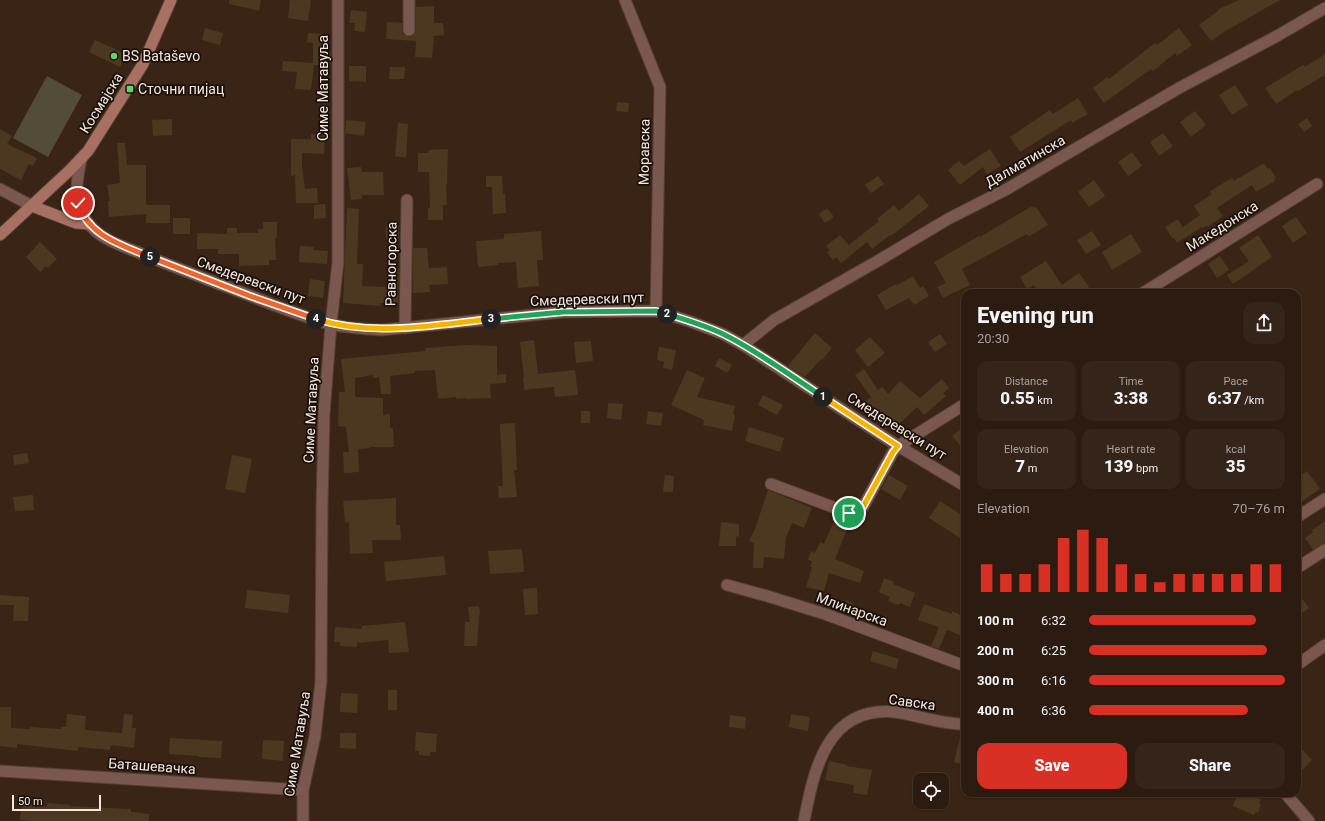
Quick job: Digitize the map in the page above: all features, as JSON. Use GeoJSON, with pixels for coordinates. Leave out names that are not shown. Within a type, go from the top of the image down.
{"type":"FeatureCollection","features":[{"type":"Feature","properties":{"kind":"main road","name":"Космајска"},"geometry":{"type":"LineString","coordinates":[[0,235],[81,160],[94,143],[143,64],[171,0]]}},
{"type":"Feature","properties":{"kind":"main road"},"geometry":{"type":"LineString","coordinates":[[32,206],[76,223],[89,224]]}},
{"type":"Feature","properties":{"kind":"street","name":"Симе Матавуља"},"geometry":{"type":"LineString","coordinates":[[303,821],[303,790],[315,736],[321,681],[322,476],[324,414],[331,324],[338,262],[338,0]]}},
{"type":"Feature","properties":{"kind":"street"},"geometry":{"type":"LineString","coordinates":[[409,0],[409,30]]}},
{"type":"Feature","properties":{"kind":"street","name":"Моравска"},"geometry":{"type":"LineString","coordinates":[[625,0],[660,87],[656,311]]}},
{"type":"Feature","properties":{"kind":"street","name":"Далматинска"},"geometry":{"type":"LineString","coordinates":[[743,345],[774,320],[876,262],[948,218],[1007,189],[1179,88],[1278,36],[1325,8]]}},
{"type":"Feature","properties":{"kind":"street"},"geometry":{"type":"LineString","coordinates":[[81,160],[77,175],[77,195],[82,212],[89,224]]}},
{"type":"Feature","properties":{"kind":"street","name":"Македонска"},"geometry":{"type":"LineString","coordinates":[[1149,289],[1317,184]]}},
{"type":"Feature","properties":{"kind":"street"},"geometry":{"type":"LineString","coordinates":[[0,189],[32,206]]}},
{"type":"Feature","properties":{"kind":"street","name":"Равногорска"},"geometry":{"type":"LineString","coordinates":[[405,328],[407,200]]}},
{"type":"Feature","properties":{"kind":"street","name":"Смедеревски пут"},"geometry":{"type":"LineString","coordinates":[[89,224],[100,234],[115,242],[183,271],[293,312],[331,324],[355,328],[381,330],[563,312],[656,311],[689,321],[743,345],[898,446],[961,484]]}},
{"type":"Feature","properties":{"kind":"street"},"geometry":{"type":"LineString","coordinates":[[771,484],[849,513],[857,512],[863,507],[893,452],[898,446],[961,407]]}},
{"type":"Feature","properties":{"kind":"street"},"geometry":{"type":"LineString","coordinates":[[1301,514],[1325,499]]}},
{"type":"Feature","properties":{"kind":"street"},"geometry":{"type":"LineString","coordinates":[[1301,565],[1325,550]]}},
{"type":"Feature","properties":{"kind":"street","name":"Млинарска"},"geometry":{"type":"LineString","coordinates":[[727,585],[825,614],[961,665]]}},
{"type":"Feature","properties":{"kind":"street"},"geometry":{"type":"LineString","coordinates":[[1301,662],[1325,645]]}},
{"type":"Feature","properties":{"kind":"street","name":"Савска"},"geometry":{"type":"LineString","coordinates":[[804,821],[814,772],[823,752],[829,741],[848,723],[859,716],[877,712],[895,712],[931,720],[961,724]]}},
{"type":"Feature","properties":{"kind":"street","name":"Баташевачка"},"geometry":{"type":"LineString","coordinates":[[0,772],[303,790]]}},
{"type":"Feature","properties":{"kind":"street"},"geometry":{"type":"LineString","coordinates":[[1288,797],[1309,821]]}},
{"type":"Feature","properties":{"kind":"shaded area"},"geometry":{"type":"Polygon","coordinates":[[[47,76],[82,95],[48,157],[13,138],[47,76]]]}},
{"type":"Feature","properties":{"kind":"building"},"geometry":{"type":"Polygon","coordinates":[[[229,0],[261,0],[259,11],[229,4],[229,0]]]}},
{"type":"Feature","properties":{"kind":"building"},"geometry":{"type":"Polygon","coordinates":[[[290,0],[311,0],[308,21],[288,18],[290,0]]]}},
{"type":"Feature","properties":{"kind":"building"},"geometry":{"type":"Polygon","coordinates":[[[1239,0],[1280,0],[1211,41],[1199,25],[1219,9],[1239,0]]]}},
{"type":"Feature","properties":{"kind":"building"},"geometry":{"type":"Polygon","coordinates":[[[434,6],[434,23],[443,23],[444,35],[434,36],[432,58],[415,57],[416,41],[386,39],[387,22],[402,23],[403,34],[409,37],[412,36],[416,30],[416,7],[434,6]]]}},
{"type":"Feature","properties":{"kind":"building"},"geometry":{"type":"Polygon","coordinates":[[[351,10],[367,12],[365,32],[354,31],[355,23],[349,23],[351,10]]]}},
{"type":"Feature","properties":{"kind":"building"},"geometry":{"type":"Polygon","coordinates":[[[205,28],[223,33],[220,45],[202,40],[205,28]]]}},
{"type":"Feature","properties":{"kind":"building"},"geometry":{"type":"Polygon","coordinates":[[[1179,28],[1192,45],[1177,56],[1175,53],[1153,71],[1151,69],[1104,103],[1093,88],[1107,77],[1109,79],[1155,43],[1157,45],[1179,28]]]}},
{"type":"Feature","properties":{"kind":"building"},"geometry":{"type":"Polygon","coordinates":[[[308,33],[327,34],[327,52],[331,52],[330,66],[314,65],[311,90],[295,89],[297,72],[282,71],[283,61],[313,63],[313,43],[307,42],[308,33]]]}},
{"type":"Feature","properties":{"kind":"building"},"geometry":{"type":"Polygon","coordinates":[[[95,40],[126,54],[120,67],[89,52],[95,40]]]}},
{"type":"Feature","properties":{"kind":"building"},"geometry":{"type":"Polygon","coordinates":[[[1325,54],[1325,75],[1298,91],[1297,90],[1276,104],[1265,88],[1303,65],[1305,67],[1325,54]]]}},
{"type":"Feature","properties":{"kind":"building"},"geometry":{"type":"Polygon","coordinates":[[[349,66],[366,66],[366,82],[349,81],[349,66]]]}},
{"type":"Feature","properties":{"kind":"building"},"geometry":{"type":"Polygon","coordinates":[[[390,67],[405,67],[404,79],[389,79],[390,67]]]}},
{"type":"Feature","properties":{"kind":"building"},"geometry":{"type":"Polygon","coordinates":[[[1235,85],[1248,105],[1232,115],[1219,95],[1235,85]]]}},
{"type":"Feature","properties":{"kind":"building"},"geometry":{"type":"Polygon","coordinates":[[[1078,98],[1088,114],[1072,123],[1071,120],[1020,152],[1010,137],[1050,110],[1053,114],[1078,98]]]}},
{"type":"Feature","properties":{"kind":"building"},"geometry":{"type":"Polygon","coordinates":[[[617,102],[629,103],[628,112],[616,111],[617,102]]]}},
{"type":"Feature","properties":{"kind":"building"},"geometry":{"type":"Polygon","coordinates":[[[1195,111],[1206,125],[1191,137],[1180,122],[1195,111]]]}},
{"type":"Feature","properties":{"kind":"building"},"geometry":{"type":"Polygon","coordinates":[[[1307,118],[1312,126],[1304,132],[1298,124],[1307,118]]]}},
{"type":"Feature","properties":{"kind":"building"},"geometry":{"type":"Polygon","coordinates":[[[172,119],[172,135],[153,136],[152,120],[172,119]]]}},
{"type":"Feature","properties":{"kind":"building"},"geometry":{"type":"Polygon","coordinates":[[[346,120],[366,122],[364,136],[345,133],[346,120]]]}},
{"type":"Feature","properties":{"kind":"building"},"geometry":{"type":"Polygon","coordinates":[[[398,123],[408,124],[406,158],[395,156],[398,123]]]}},
{"type":"Feature","properties":{"kind":"building"},"geometry":{"type":"Polygon","coordinates":[[[0,129],[12,136],[7,144],[37,158],[33,166],[29,164],[21,180],[0,169],[0,129]]]}},
{"type":"Feature","properties":{"kind":"building"},"geometry":{"type":"Polygon","coordinates":[[[1163,133],[1173,146],[1159,156],[1150,142],[1163,133]]]}},
{"type":"Feature","properties":{"kind":"building"},"geometry":{"type":"Polygon","coordinates":[[[311,134],[325,134],[324,154],[302,153],[305,189],[317,188],[318,203],[296,203],[295,175],[291,176],[291,139],[311,139],[311,134]]]}},
{"type":"Feature","properties":{"kind":"building"},"geometry":{"type":"Polygon","coordinates":[[[117,143],[125,143],[127,165],[146,165],[146,205],[170,205],[170,223],[146,223],[146,214],[109,217],[108,201],[110,201],[107,185],[120,183],[117,143]]]}},
{"type":"Feature","properties":{"kind":"building"},"geometry":{"type":"Polygon","coordinates":[[[448,149],[446,184],[447,205],[443,205],[443,220],[428,220],[428,208],[430,208],[429,172],[418,172],[418,153],[428,153],[429,150],[448,149]]]}},
{"type":"Feature","properties":{"kind":"building"},"geometry":{"type":"Polygon","coordinates":[[[990,149],[1001,166],[987,174],[983,167],[960,185],[948,170],[959,161],[964,166],[990,149]]]}},
{"type":"Feature","properties":{"kind":"building"},"geometry":{"type":"Polygon","coordinates":[[[1132,152],[1142,166],[1128,176],[1118,162],[1132,152]]]}},
{"type":"Feature","properties":{"kind":"building"},"geometry":{"type":"Polygon","coordinates":[[[1264,163],[1268,169],[1270,168],[1276,178],[1274,179],[1275,181],[1256,192],[1252,185],[1217,208],[1223,216],[1208,227],[1207,225],[1203,228],[1202,227],[1177,243],[1174,238],[1173,239],[1165,227],[1178,219],[1183,227],[1200,215],[1194,206],[1212,194],[1210,191],[1232,178],[1234,181],[1264,163]]]}},
{"type":"Feature","properties":{"kind":"building"},"geometry":{"type":"Polygon","coordinates":[[[361,167],[362,172],[383,172],[384,195],[362,195],[362,199],[351,200],[347,168],[361,167]]]}},
{"type":"Feature","properties":{"kind":"building"},"geometry":{"type":"Polygon","coordinates":[[[486,176],[502,176],[506,213],[493,214],[492,187],[486,187],[486,176]]]}},
{"type":"Feature","properties":{"kind":"building"},"geometry":{"type":"Polygon","coordinates":[[[878,176],[884,184],[871,193],[865,185],[878,176]]]}},
{"type":"Feature","properties":{"kind":"building"},"geometry":{"type":"Polygon","coordinates":[[[1094,180],[1105,196],[1089,207],[1078,192],[1094,180]]]}},
{"type":"Feature","properties":{"kind":"building"},"geometry":{"type":"Polygon","coordinates":[[[919,194],[929,206],[872,249],[867,242],[841,263],[836,257],[833,260],[827,252],[830,250],[826,246],[840,235],[849,245],[879,221],[877,219],[894,205],[899,211],[919,194]]]}},
{"type":"Feature","properties":{"kind":"building"},"geometry":{"type":"Polygon","coordinates":[[[325,204],[326,218],[314,219],[314,205],[325,204]]]}},
{"type":"Feature","properties":{"kind":"building"},"geometry":{"type":"Polygon","coordinates":[[[1032,206],[1034,208],[1036,207],[1048,225],[1028,237],[1027,234],[962,269],[970,285],[943,298],[937,287],[946,283],[934,262],[979,236],[980,237],[1032,206]]]}},
{"type":"Feature","properties":{"kind":"building"},"geometry":{"type":"Polygon","coordinates":[[[347,208],[359,209],[357,264],[363,264],[362,286],[387,287],[387,269],[399,269],[398,303],[380,303],[380,306],[343,303],[347,208]]]}},
{"type":"Feature","properties":{"kind":"building"},"geometry":{"type":"Polygon","coordinates":[[[827,208],[834,217],[825,223],[819,214],[827,208]]]}},
{"type":"Feature","properties":{"kind":"building"},"geometry":{"type":"Polygon","coordinates":[[[1296,217],[1307,233],[1293,243],[1282,226],[1296,217]]]}},
{"type":"Feature","properties":{"kind":"building"},"geometry":{"type":"Polygon","coordinates":[[[173,218],[190,218],[190,234],[173,234],[173,218]]]}},
{"type":"Feature","properties":{"kind":"building"},"geometry":{"type":"Polygon","coordinates":[[[263,222],[277,222],[277,238],[275,238],[276,260],[269,260],[269,265],[239,266],[239,254],[218,254],[218,249],[197,249],[197,233],[227,234],[227,228],[237,228],[237,233],[258,233],[258,229],[263,229],[263,222]]]}},
{"type":"Feature","properties":{"kind":"building"},"geometry":{"type":"Polygon","coordinates":[[[386,226],[399,226],[399,239],[386,239],[386,226]]]}},
{"type":"Feature","properties":{"kind":"building"},"geometry":{"type":"Polygon","coordinates":[[[541,231],[543,260],[537,260],[539,286],[518,288],[516,262],[498,263],[498,265],[478,267],[476,241],[504,239],[504,234],[541,231]]]}},
{"type":"Feature","properties":{"kind":"building"},"geometry":{"type":"Polygon","coordinates":[[[1092,231],[1101,245],[1086,254],[1077,240],[1092,231]]]}},
{"type":"Feature","properties":{"kind":"building"},"geometry":{"type":"Polygon","coordinates":[[[1131,234],[1142,252],[1112,270],[1102,252],[1131,234]]]}},
{"type":"Feature","properties":{"kind":"building"},"geometry":{"type":"Polygon","coordinates":[[[1258,235],[1272,257],[1233,284],[1227,275],[1249,261],[1239,248],[1258,235]]]}},
{"type":"Feature","properties":{"kind":"building"},"geometry":{"type":"Polygon","coordinates":[[[40,242],[57,259],[48,268],[46,266],[40,272],[26,257],[40,242]]]}},
{"type":"Feature","properties":{"kind":"building"},"geometry":{"type":"Polygon","coordinates":[[[300,246],[314,247],[313,250],[328,251],[327,264],[299,262],[300,246]]]}},
{"type":"Feature","properties":{"kind":"building"},"geometry":{"type":"Polygon","coordinates":[[[413,248],[427,248],[429,268],[447,267],[448,284],[429,285],[430,292],[413,293],[413,248]]]}},
{"type":"Feature","properties":{"kind":"building"},"geometry":{"type":"Polygon","coordinates":[[[1220,256],[1229,270],[1217,278],[1208,264],[1220,256]]]}},
{"type":"Feature","properties":{"kind":"building"},"geometry":{"type":"Polygon","coordinates":[[[1046,261],[1062,285],[1079,273],[1089,287],[1086,289],[1036,289],[1034,285],[1027,289],[1020,277],[1046,261]]]}},
{"type":"Feature","properties":{"kind":"building"},"geometry":{"type":"Polygon","coordinates":[[[913,276],[920,288],[923,286],[929,296],[914,305],[909,298],[886,310],[877,295],[913,276]]]}},
{"type":"Feature","properties":{"kind":"building"},"geometry":{"type":"Polygon","coordinates":[[[310,279],[325,281],[323,298],[308,296],[310,279]]]}},
{"type":"Feature","properties":{"kind":"building"},"geometry":{"type":"Polygon","coordinates":[[[815,333],[832,348],[805,377],[788,366],[815,333]]]}},
{"type":"Feature","properties":{"kind":"building"},"geometry":{"type":"Polygon","coordinates":[[[940,334],[947,344],[935,352],[928,342],[940,334]]]}},
{"type":"Feature","properties":{"kind":"building"},"geometry":{"type":"Polygon","coordinates":[[[870,337],[885,353],[868,367],[855,350],[870,337]]]}},
{"type":"Feature","properties":{"kind":"building"},"geometry":{"type":"Polygon","coordinates":[[[534,340],[538,374],[575,370],[578,395],[555,397],[554,387],[524,390],[520,342],[534,340]]]}},
{"type":"Feature","properties":{"kind":"building"},"geometry":{"type":"Polygon","coordinates":[[[591,341],[593,361],[576,363],[574,342],[591,341]]]}},
{"type":"Feature","properties":{"kind":"building"},"geometry":{"type":"Polygon","coordinates":[[[467,345],[497,346],[497,375],[506,374],[506,383],[490,384],[491,398],[456,399],[456,397],[438,399],[435,370],[415,371],[415,373],[390,376],[391,394],[381,394],[379,377],[373,378],[373,375],[355,378],[355,397],[383,398],[383,415],[390,414],[390,428],[393,428],[394,447],[370,447],[358,449],[359,472],[344,473],[343,452],[349,452],[346,427],[338,426],[339,392],[345,392],[341,359],[426,351],[426,348],[467,345]]]}},
{"type":"Feature","properties":{"kind":"building"},"geometry":{"type":"Polygon","coordinates":[[[659,347],[676,350],[672,370],[663,368],[664,362],[657,360],[659,347]]]}},
{"type":"Feature","properties":{"kind":"building"},"geometry":{"type":"Polygon","coordinates":[[[719,358],[732,365],[727,373],[715,366],[719,358]]]}},
{"type":"Feature","properties":{"kind":"building"},"geometry":{"type":"Polygon","coordinates":[[[864,369],[878,390],[882,387],[888,394],[900,381],[920,398],[942,379],[949,388],[943,393],[946,396],[924,415],[917,407],[896,427],[882,412],[873,420],[860,405],[871,397],[855,375],[864,369]]]}},
{"type":"Feature","properties":{"kind":"building"},"geometry":{"type":"Polygon","coordinates":[[[687,370],[705,378],[697,397],[735,406],[732,431],[703,425],[704,420],[671,405],[687,370]]]}},
{"type":"Feature","properties":{"kind":"building"},"geometry":{"type":"Polygon","coordinates":[[[763,395],[783,405],[777,415],[758,405],[763,395]]]}},
{"type":"Feature","properties":{"kind":"building"},"geometry":{"type":"Polygon","coordinates":[[[608,403],[623,404],[621,420],[607,418],[608,403]]]}},
{"type":"Feature","properties":{"kind":"building"},"geometry":{"type":"Polygon","coordinates":[[[581,411],[590,411],[590,423],[581,423],[581,411]]]}},
{"type":"Feature","properties":{"kind":"building"},"geometry":{"type":"Polygon","coordinates":[[[648,411],[663,413],[661,426],[646,424],[648,411]]]}},
{"type":"Feature","properties":{"kind":"building"},"geometry":{"type":"Polygon","coordinates":[[[515,423],[517,470],[514,470],[517,497],[499,498],[498,486],[503,486],[500,424],[515,423]]]}},
{"type":"Feature","properties":{"kind":"building"},"geometry":{"type":"Polygon","coordinates":[[[749,427],[784,438],[780,452],[745,441],[749,427]]]}},
{"type":"Feature","properties":{"kind":"building"},"geometry":{"type":"Polygon","coordinates":[[[961,429],[961,446],[952,436],[961,429]]]}},
{"type":"Feature","properties":{"kind":"building"},"geometry":{"type":"Polygon","coordinates":[[[27,453],[29,463],[14,465],[13,455],[27,453]]]}},
{"type":"Feature","properties":{"kind":"building"},"geometry":{"type":"Polygon","coordinates":[[[232,455],[252,459],[245,493],[225,489],[232,455]]]}},
{"type":"Feature","properties":{"kind":"building"},"geometry":{"type":"Polygon","coordinates":[[[1307,471],[1320,489],[1301,502],[1301,475],[1307,471]]]}},
{"type":"Feature","properties":{"kind":"building"},"geometry":{"type":"Polygon","coordinates":[[[665,475],[674,476],[673,492],[663,492],[665,475]]]}},
{"type":"Feature","properties":{"kind":"building"},"geometry":{"type":"Polygon","coordinates":[[[889,475],[908,486],[900,500],[881,489],[889,475]]]}},
{"type":"Feature","properties":{"kind":"building"},"geometry":{"type":"Polygon","coordinates":[[[768,490],[812,508],[804,528],[792,523],[786,538],[784,559],[764,557],[763,568],[753,568],[754,543],[749,541],[755,529],[768,490]]]}},
{"type":"Feature","properties":{"kind":"building"},"geometry":{"type":"Polygon","coordinates":[[[33,495],[34,510],[15,511],[13,497],[33,495]]]}},
{"type":"Feature","properties":{"kind":"building"},"geometry":{"type":"Polygon","coordinates":[[[396,498],[396,525],[400,525],[401,540],[372,540],[373,553],[350,554],[349,522],[345,523],[343,501],[396,498]]]}},
{"type":"Feature","properties":{"kind":"building"},"geometry":{"type":"Polygon","coordinates":[[[940,501],[961,514],[961,538],[929,518],[940,501]]]}},
{"type":"Feature","properties":{"kind":"building"},"geometry":{"type":"Polygon","coordinates":[[[834,521],[848,527],[835,559],[864,571],[860,583],[829,573],[824,591],[806,587],[812,567],[810,567],[812,561],[808,560],[811,551],[815,553],[820,542],[824,544],[834,521]]]}},
{"type":"Feature","properties":{"kind":"building"},"geometry":{"type":"Polygon","coordinates":[[[1325,521],[1325,543],[1313,550],[1305,538],[1313,532],[1312,530],[1325,521]]]}},
{"type":"Feature","properties":{"kind":"building"},"geometry":{"type":"Polygon","coordinates":[[[721,522],[739,524],[739,537],[736,536],[736,546],[719,546],[721,522]]]}},
{"type":"Feature","properties":{"kind":"building"},"geometry":{"type":"Polygon","coordinates":[[[522,549],[524,572],[490,574],[488,551],[522,549]]]}},
{"type":"Feature","properties":{"kind":"building"},"geometry":{"type":"Polygon","coordinates":[[[444,556],[446,575],[386,581],[384,562],[444,556]]]}},
{"type":"Feature","properties":{"kind":"building"},"geometry":{"type":"Polygon","coordinates":[[[884,578],[894,582],[893,584],[915,593],[910,607],[900,603],[899,605],[888,601],[890,597],[879,592],[884,578]]]}},
{"type":"Feature","properties":{"kind":"building"},"geometry":{"type":"Polygon","coordinates":[[[537,588],[538,614],[525,615],[523,589],[537,588]]]}},
{"type":"Feature","properties":{"kind":"building"},"geometry":{"type":"Polygon","coordinates":[[[247,590],[290,595],[288,613],[245,608],[247,590]]]}},
{"type":"Feature","properties":{"kind":"building"},"geometry":{"type":"Polygon","coordinates":[[[0,595],[29,597],[28,621],[13,621],[14,605],[0,605],[0,595]]]}},
{"type":"Feature","properties":{"kind":"building"},"geometry":{"type":"Polygon","coordinates":[[[1301,597],[1309,608],[1301,614],[1301,597]]]}},
{"type":"Feature","properties":{"kind":"building"},"geometry":{"type":"Polygon","coordinates":[[[846,600],[854,604],[850,613],[842,609],[846,600]]]}},
{"type":"Feature","properties":{"kind":"building"},"geometry":{"type":"Polygon","coordinates":[[[924,604],[952,614],[952,611],[961,615],[961,635],[947,630],[939,649],[931,646],[939,627],[918,620],[924,604]]]}},
{"type":"Feature","properties":{"kind":"building"},"geometry":{"type":"Polygon","coordinates":[[[479,606],[480,615],[477,646],[464,646],[465,622],[470,622],[468,607],[479,606]]]}},
{"type":"Feature","properties":{"kind":"building"},"geometry":{"type":"Polygon","coordinates":[[[405,622],[409,652],[389,653],[388,640],[357,643],[357,647],[340,646],[340,642],[334,642],[335,627],[362,629],[362,626],[405,622]]]}},
{"type":"Feature","properties":{"kind":"building"},"geometry":{"type":"Polygon","coordinates":[[[873,651],[899,659],[896,669],[870,661],[873,651]]]}},
{"type":"Feature","properties":{"kind":"building"},"geometry":{"type":"Polygon","coordinates":[[[388,690],[397,690],[397,710],[388,710],[388,690]]]}},
{"type":"Feature","properties":{"kind":"building"},"geometry":{"type":"Polygon","coordinates":[[[341,693],[358,694],[357,713],[340,712],[341,693]]]}},
{"type":"Feature","properties":{"kind":"building"},"geometry":{"type":"Polygon","coordinates":[[[0,707],[11,707],[11,728],[30,729],[30,727],[61,729],[61,727],[66,727],[67,714],[86,716],[85,730],[122,733],[124,714],[133,715],[132,728],[136,728],[134,748],[111,745],[110,750],[78,747],[78,751],[17,744],[17,748],[0,746],[0,707]]]}},
{"type":"Feature","properties":{"kind":"building"},"geometry":{"type":"Polygon","coordinates":[[[791,714],[810,717],[808,731],[789,727],[791,714]]]}},
{"type":"Feature","properties":{"kind":"building"},"geometry":{"type":"Polygon","coordinates":[[[730,715],[746,717],[745,729],[729,727],[730,715]]]}},
{"type":"Feature","properties":{"kind":"building"},"geometry":{"type":"Polygon","coordinates":[[[416,732],[437,734],[436,752],[430,752],[430,756],[419,755],[419,751],[415,751],[416,732]]]}},
{"type":"Feature","properties":{"kind":"building"},"geometry":{"type":"Polygon","coordinates":[[[340,733],[356,733],[356,749],[340,748],[340,733]]]}},
{"type":"Feature","properties":{"kind":"building"},"geometry":{"type":"Polygon","coordinates":[[[961,733],[961,764],[954,762],[961,733]]]}},
{"type":"Feature","properties":{"kind":"building"},"geometry":{"type":"Polygon","coordinates":[[[170,738],[222,741],[221,758],[169,754],[170,738]]]}},
{"type":"Feature","properties":{"kind":"building"},"geometry":{"type":"Polygon","coordinates":[[[263,740],[284,741],[283,761],[262,759],[263,740]]]}},
{"type":"Feature","properties":{"kind":"building"},"geometry":{"type":"Polygon","coordinates":[[[1301,748],[1312,760],[1301,771],[1301,748]]]}},
{"type":"Feature","properties":{"kind":"building"},"geometry":{"type":"Polygon","coordinates":[[[829,761],[847,766],[872,770],[867,795],[853,793],[854,785],[825,780],[829,761]]]}},
{"type":"Feature","properties":{"kind":"building"},"geometry":{"type":"Polygon","coordinates":[[[1236,797],[1256,797],[1261,799],[1258,813],[1256,812],[1254,815],[1233,806],[1236,797]]]}},
{"type":"Feature","properties":{"kind":"building"},"geometry":{"type":"Polygon","coordinates":[[[47,803],[70,806],[131,809],[131,812],[149,814],[149,821],[20,820],[22,804],[47,807],[47,803]]]}},
{"type":"Feature","properties":{"kind":"place","name":"BS Bataševo"},"geometry":{"type":"Point","coordinates":[114,56]}},
{"type":"Feature","properties":{"kind":"place","name":"Сточни пијац"},"geometry":{"type":"Point","coordinates":[130,89]}},
{"type":"Feature","properties":{"kind":"route"},"geometry":{"type":"LineString","coordinates":[[78,203],[84,218],[94,229],[106,238],[183,271],[293,312],[331,324],[381,330],[563,312],[656,311],[689,321],[723,334],[743,345],[898,446],[893,452],[861,510],[849,513]]}}]}
